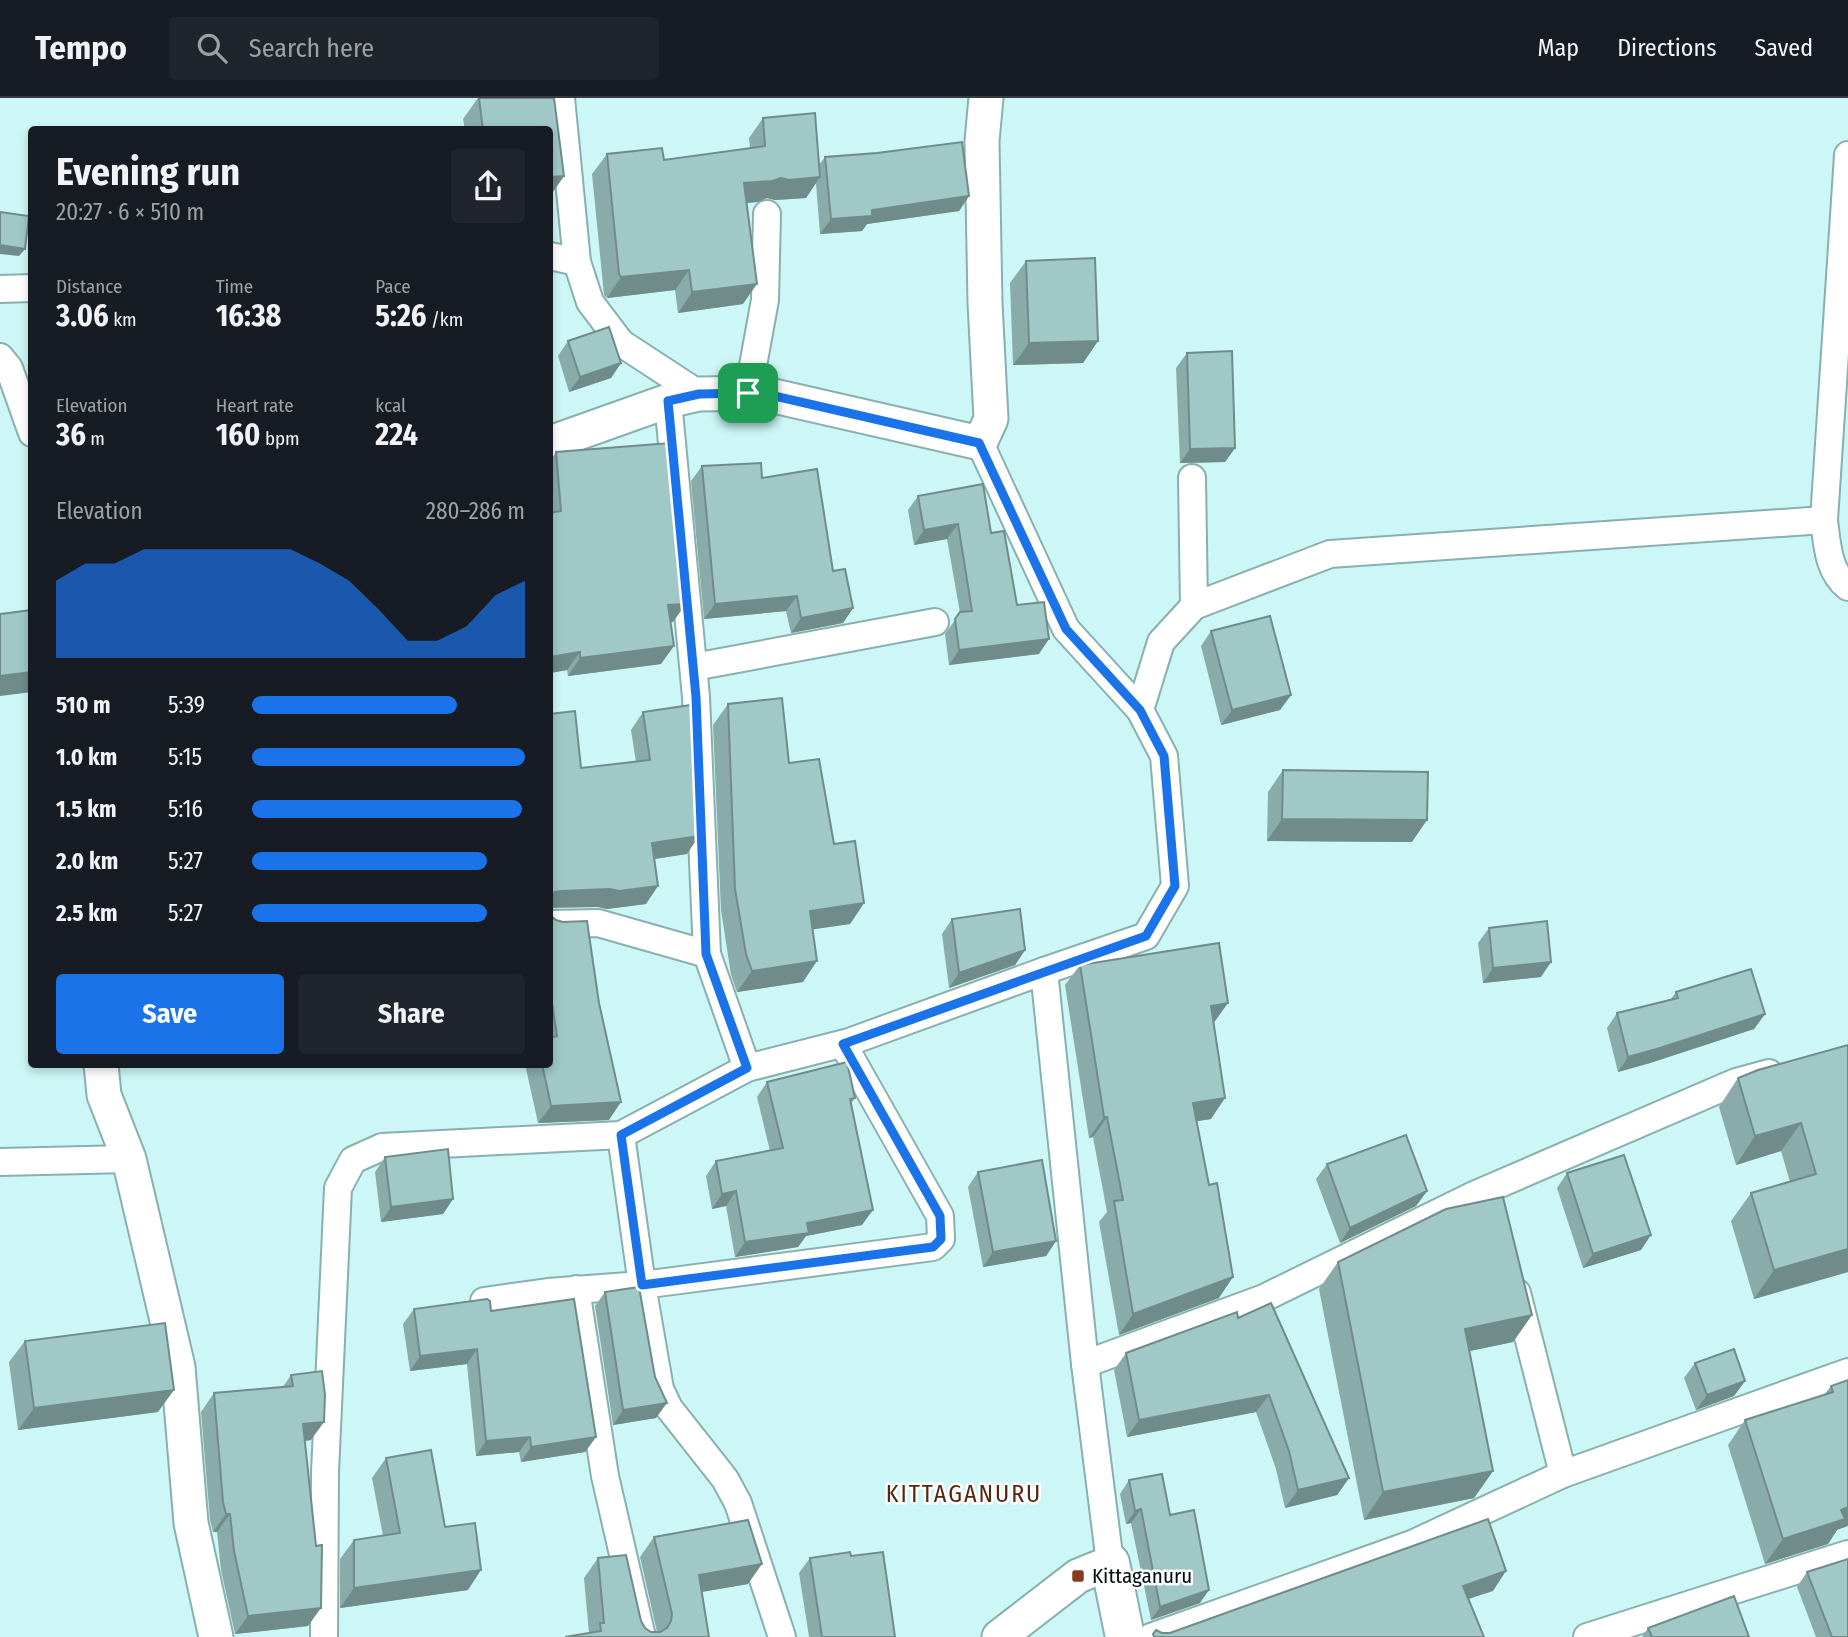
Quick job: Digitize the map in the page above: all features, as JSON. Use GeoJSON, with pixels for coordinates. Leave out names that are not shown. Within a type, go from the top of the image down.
{"type":"FeatureCollection","features":[{"type":"Feature","properties":{"kind":"main road"},"geometry":{"type":"LineString","coordinates":[[1110,1563],[1125,1637]]}},
{"type":"Feature","properties":{"kind":"street"},"geometry":{"type":"LineString","coordinates":[[561,98],[576,262],[590,302],[621,343],[683,398],[706,954],[747,1068]]}},
{"type":"Feature","properties":{"kind":"street"},"geometry":{"type":"LineString","coordinates":[[979,443],[991,419],[985,303],[982,141],[986,98]]}},
{"type":"Feature","properties":{"kind":"street"},"geometry":{"type":"LineString","coordinates":[[1848,155],[1840,390],[1824,520],[1829,558],[1840,582],[1848,587]]}},
{"type":"Feature","properties":{"kind":"street"},"geometry":{"type":"LineString","coordinates":[[748,393],[765,300],[767,214]]}},
{"type":"Feature","properties":{"kind":"street"},"geometry":{"type":"LineString","coordinates":[[553,257],[576,262]]}},
{"type":"Feature","properties":{"kind":"street"},"geometry":{"type":"LineString","coordinates":[[0,289],[28,288]]}},
{"type":"Feature","properties":{"kind":"street"},"geometry":{"type":"LineString","coordinates":[[0,357],[9,368],[28,422]]}},
{"type":"Feature","properties":{"kind":"street"},"geometry":{"type":"LineString","coordinates":[[553,442],[683,398],[761,393],[979,443]]}},
{"type":"Feature","properties":{"kind":"street"},"geometry":{"type":"LineString","coordinates":[[324,1637],[325,1472],[338,1188],[353,1160],[382,1147],[621,1135],[747,1068],[843,1044],[1146,936],[1175,886],[1164,756],[1140,710],[1066,629],[979,443]]}},
{"type":"Feature","properties":{"kind":"street"},"geometry":{"type":"LineString","coordinates":[[1192,478],[1194,606]]}},
{"type":"Feature","properties":{"kind":"street"},"geometry":{"type":"LineString","coordinates":[[1140,710],[1161,642],[1194,606],[1330,554],[1824,520]]}},
{"type":"Feature","properties":{"kind":"street"},"geometry":{"type":"LineString","coordinates":[[694,667],[935,622]]}},
{"type":"Feature","properties":{"kind":"street"},"geometry":{"type":"LineString","coordinates":[[553,924],[598,923],[706,954]]}},
{"type":"Feature","properties":{"kind":"street"},"geometry":{"type":"LineString","coordinates":[[999,1637],[1078,1576],[1110,1563],[1085,1364],[1044,971]]}},
{"type":"Feature","properties":{"kind":"street"},"geometry":{"type":"LineString","coordinates":[[484,1301],[576,1289],[642,1285],[933,1247],[941,1239],[940,1216],[843,1044]]}},
{"type":"Feature","properties":{"kind":"street"},"geometry":{"type":"LineString","coordinates":[[1085,1364],[1264,1298],[1491,1188],[1736,1082],[1798,1065]]}},
{"type":"Feature","properties":{"kind":"street"},"geometry":{"type":"LineString","coordinates":[[101,1068],[104,1095],[129,1159],[178,1367],[191,1523],[216,1637]]}},
{"type":"Feature","properties":{"kind":"street"},"geometry":{"type":"LineString","coordinates":[[621,1135],[660,1390],[669,1408],[725,1479],[738,1503],[782,1637]]}},
{"type":"Feature","properties":{"kind":"street"},"geometry":{"type":"LineString","coordinates":[[0,1162],[129,1159]]}},
{"type":"Feature","properties":{"kind":"street"},"geometry":{"type":"LineString","coordinates":[[1491,1188],[1497,1214]]}},
{"type":"Feature","properties":{"kind":"street"},"geometry":{"type":"LineString","coordinates":[[1510,1266],[1563,1474]]}},
{"type":"Feature","properties":{"kind":"street"},"geometry":{"type":"LineString","coordinates":[[576,1289],[605,1476],[642,1637]]}},
{"type":"Feature","properties":{"kind":"street"},"geometry":{"type":"LineString","coordinates":[[1151,1637],[1412,1544],[1563,1474],[1848,1372]]}},
{"type":"Feature","properties":{"kind":"street"},"geometry":{"type":"LineString","coordinates":[[1587,1637],[1848,1554]]}},
{"type":"Feature","properties":{"kind":"building"},"geometry":{"type":"Polygon","coordinates":[[[479,98],[554,98],[564,176],[553,177],[553,126],[482,126],[479,98]]]}},
{"type":"Feature","properties":{"kind":"building"},"geometry":{"type":"Polygon","coordinates":[[[815,113],[820,177],[744,183],[757,284],[692,292],[689,270],[621,277],[607,154],[662,148],[664,160],[765,146],[763,118],[815,113]]]}},
{"type":"Feature","properties":{"kind":"building"},"geometry":{"type":"Polygon","coordinates":[[[962,142],[969,196],[872,210],[872,216],[831,219],[825,157],[962,142]]]}},
{"type":"Feature","properties":{"kind":"building"},"geometry":{"type":"Polygon","coordinates":[[[0,212],[28,216],[25,249],[0,245],[0,212]]]}},
{"type":"Feature","properties":{"kind":"building"},"geometry":{"type":"Polygon","coordinates":[[[1095,258],[1098,341],[1029,343],[1026,261],[1095,258]]]}},
{"type":"Feature","properties":{"kind":"building"},"geometry":{"type":"Polygon","coordinates":[[[609,327],[621,363],[580,377],[568,341],[609,327]]]}},
{"type":"Feature","properties":{"kind":"building"},"geometry":{"type":"Polygon","coordinates":[[[1232,351],[1235,448],[1190,449],[1187,353],[1232,351]]]}},
{"type":"Feature","properties":{"kind":"building"},"geometry":{"type":"Polygon","coordinates":[[[670,443],[686,604],[668,605],[674,646],[580,658],[580,652],[553,656],[553,512],[561,511],[556,452],[670,443]]]}},
{"type":"Feature","properties":{"kind":"building"},"geometry":{"type":"Polygon","coordinates":[[[761,463],[762,478],[817,469],[833,571],[845,569],[853,608],[801,618],[797,596],[715,604],[702,466],[761,463]]]}},
{"type":"Feature","properties":{"kind":"building"},"geometry":{"type":"Polygon","coordinates":[[[983,484],[991,533],[1004,531],[1017,605],[1044,602],[1049,639],[959,650],[955,619],[960,612],[972,611],[958,524],[924,530],[918,496],[983,484]]]}},
{"type":"Feature","properties":{"kind":"building"},"geometry":{"type":"Polygon","coordinates":[[[28,610],[28,672],[0,676],[0,614],[28,610]]]}},
{"type":"Feature","properties":{"kind":"building"},"geometry":{"type":"Polygon","coordinates":[[[1270,616],[1291,695],[1232,710],[1211,631],[1270,616]]]}},
{"type":"Feature","properties":{"kind":"building"},"geometry":{"type":"Polygon","coordinates":[[[782,698],[789,763],[819,759],[834,844],[855,841],[864,903],[810,911],[817,961],[752,971],[746,954],[735,889],[728,704],[782,698]]]}},
{"type":"Feature","properties":{"kind":"building"},"geometry":{"type":"Polygon","coordinates":[[[691,705],[692,711],[694,710],[699,836],[652,843],[658,886],[619,891],[561,891],[553,894],[553,714],[575,711],[581,768],[650,760],[643,712],[691,705]]]}},
{"type":"Feature","properties":{"kind":"building"},"geometry":{"type":"Polygon","coordinates":[[[1283,770],[1428,772],[1427,820],[1282,819],[1283,770]]]}},
{"type":"Feature","properties":{"kind":"building"},"geometry":{"type":"Polygon","coordinates":[[[1020,909],[1025,950],[959,973],[952,919],[1020,909]]]}},
{"type":"Feature","properties":{"kind":"building"},"geometry":{"type":"Polygon","coordinates":[[[553,918],[563,922],[587,921],[599,1003],[621,1102],[551,1106],[543,1068],[553,1068],[553,1037],[557,1036],[553,1010],[553,918]]]}},
{"type":"Feature","properties":{"kind":"building"},"geometry":{"type":"Polygon","coordinates":[[[1547,921],[1551,962],[1493,968],[1489,928],[1547,921]]]}},
{"type":"Feature","properties":{"kind":"building"},"geometry":{"type":"Polygon","coordinates":[[[1219,943],[1228,1003],[1211,1006],[1225,1098],[1193,1103],[1209,1185],[1217,1183],[1233,1277],[1133,1314],[1114,1201],[1123,1200],[1107,1117],[1104,1117],[1080,965],[1219,943]]]}},
{"type":"Feature","properties":{"kind":"building"},"geometry":{"type":"Polygon","coordinates":[[[1751,969],[1765,1014],[1628,1057],[1617,1013],[1678,998],[1676,992],[1751,969]]]}},
{"type":"Feature","properties":{"kind":"building"},"geometry":{"type":"Polygon","coordinates":[[[1848,1045],[1848,1249],[1774,1270],[1751,1193],[1816,1174],[1801,1123],[1755,1136],[1738,1078],[1848,1045]]]}},
{"type":"Feature","properties":{"kind":"building"},"geometry":{"type":"Polygon","coordinates":[[[847,1062],[855,1098],[850,1099],[873,1210],[807,1223],[809,1233],[745,1242],[736,1191],[722,1194],[716,1161],[783,1148],[767,1082],[847,1062]]]}},
{"type":"Feature","properties":{"kind":"building"},"geometry":{"type":"Polygon","coordinates":[[[1406,1135],[1427,1191],[1350,1228],[1327,1164],[1406,1135]]]}},
{"type":"Feature","properties":{"kind":"building"},"geometry":{"type":"Polygon","coordinates":[[[448,1149],[453,1199],[391,1207],[385,1157],[448,1149]]]}},
{"type":"Feature","properties":{"kind":"building"},"geometry":{"type":"Polygon","coordinates":[[[1624,1155],[1651,1235],[1593,1254],[1567,1173],[1624,1155]]]}},
{"type":"Feature","properties":{"kind":"building"},"geometry":{"type":"Polygon","coordinates":[[[1042,1160],[1056,1241],[993,1252],[978,1172],[1042,1160]]]}},
{"type":"Feature","properties":{"kind":"building"},"geometry":{"type":"Polygon","coordinates":[[[1503,1197],[1532,1315],[1465,1329],[1493,1471],[1383,1492],[1338,1262],[1446,1209],[1503,1197]]]}},
{"type":"Feature","properties":{"kind":"building"},"geometry":{"type":"Polygon","coordinates":[[[639,1287],[655,1377],[667,1403],[623,1410],[605,1292],[639,1287]]]}},
{"type":"Feature","properties":{"kind":"building"},"geometry":{"type":"Polygon","coordinates":[[[487,1299],[490,1301],[491,1311],[574,1299],[596,1437],[531,1447],[530,1437],[486,1441],[477,1349],[420,1356],[414,1309],[487,1299]]]}},
{"type":"Feature","properties":{"kind":"building"},"geometry":{"type":"Polygon","coordinates":[[[1271,1303],[1349,1478],[1298,1490],[1289,1451],[1269,1395],[1139,1420],[1126,1353],[1237,1312],[1238,1318],[1271,1303]]]}},
{"type":"Feature","properties":{"kind":"building"},"geometry":{"type":"Polygon","coordinates":[[[165,1323],[174,1390],[34,1408],[25,1341],[165,1323]]]}},
{"type":"Feature","properties":{"kind":"building"},"geometry":{"type":"Polygon","coordinates":[[[1734,1349],[1745,1381],[1707,1395],[1695,1363],[1734,1349]]]}},
{"type":"Feature","properties":{"kind":"building"},"geometry":{"type":"Polygon","coordinates":[[[322,1371],[324,1422],[303,1424],[316,1546],[322,1545],[321,1608],[248,1616],[234,1551],[230,1514],[226,1514],[223,1502],[214,1393],[293,1386],[291,1375],[322,1371]]]}},
{"type":"Feature","properties":{"kind":"building"},"geometry":{"type":"Polygon","coordinates":[[[1848,1380],[1848,1507],[1841,1510],[1845,1519],[1783,1539],[1745,1420],[1833,1392],[1831,1386],[1848,1380]]]}},
{"type":"Feature","properties":{"kind":"building"},"geometry":{"type":"Polygon","coordinates":[[[431,1450],[445,1527],[475,1523],[481,1570],[354,1588],[354,1540],[400,1533],[386,1458],[431,1450]]]}},
{"type":"Feature","properties":{"kind":"building"},"geometry":{"type":"Polygon","coordinates":[[[1162,1474],[1170,1515],[1194,1510],[1209,1590],[1160,1607],[1141,1509],[1135,1511],[1129,1480],[1162,1474]]]}},
{"type":"Feature","properties":{"kind":"building"},"geometry":{"type":"Polygon","coordinates":[[[1488,1519],[1506,1571],[1463,1586],[1484,1637],[1154,1637],[1156,1630],[1170,1633],[1488,1519]]]}},
{"type":"Feature","properties":{"kind":"building"},"geometry":{"type":"Polygon","coordinates":[[[748,1520],[762,1564],[699,1575],[709,1637],[565,1637],[601,1631],[600,1623],[604,1623],[598,1558],[626,1555],[641,1621],[651,1632],[660,1632],[667,1628],[672,1614],[654,1537],[748,1520]]]}},
{"type":"Feature","properties":{"kind":"building"},"geometry":{"type":"Polygon","coordinates":[[[850,1552],[851,1556],[883,1552],[895,1637],[822,1637],[810,1558],[850,1552]]]}},
{"type":"Feature","properties":{"kind":"building"},"geometry":{"type":"Polygon","coordinates":[[[1848,1559],[1848,1637],[1832,1637],[1807,1572],[1848,1559]]]}},
{"type":"Feature","properties":{"kind":"building"},"geometry":{"type":"Polygon","coordinates":[[[1734,1596],[1749,1637],[1652,1637],[1648,1628],[1734,1596]]]}},
{"type":"Feature","properties":{"kind":"place","name":"Kittaganuru"},"geometry":{"type":"Point","coordinates":[1078,1576]}},
{"type":"Feature","properties":{"kind":"district","name":"KITTAGANURU"},"geometry":{"type":"Point","coordinates":[964,1494]}},
{"type":"Feature","properties":{"kind":"route"},"geometry":{"type":"LineString","coordinates":[[748,393],[761,393],[979,443],[1066,629],[1140,710],[1164,756],[1175,886],[1146,936],[843,1044],[940,1216],[941,1239],[933,1247],[642,1285],[621,1135],[747,1068],[706,954],[696,697],[668,401],[699,394],[748,393]]}}]}
